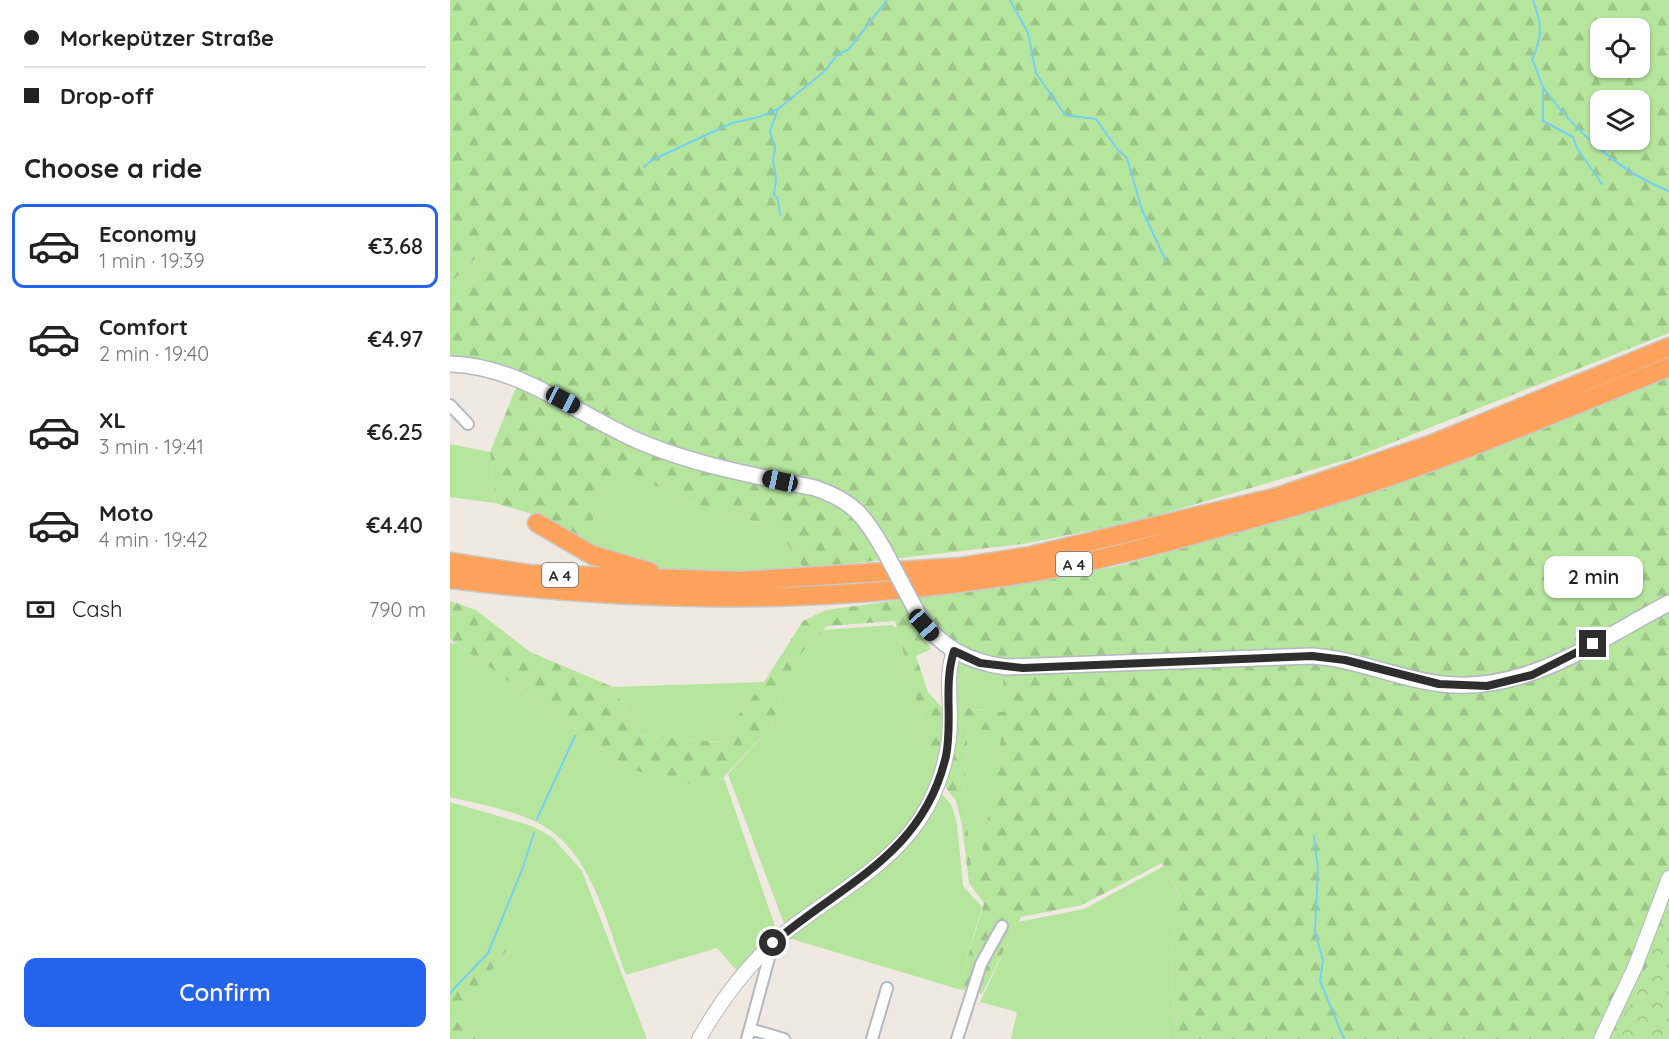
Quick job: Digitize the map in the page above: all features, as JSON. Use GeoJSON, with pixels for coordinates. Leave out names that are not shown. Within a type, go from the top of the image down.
{"type":"FeatureCollection","features":[{"type":"Feature","properties":{"kind":"highway","name":"A 4"},"geometry":{"type":"LineString","coordinates":[[450,562],[529,574],[671,581],[740,581],[960,567],[1030,556],[1276,497],[1432,444],[1669,347]]}},
{"type":"Feature","properties":{"kind":"highway","name":"A 4"},"geometry":{"type":"LineString","coordinates":[[450,579],[524,589],[741,598],[875,592],[1035,572],[1148,547],[1282,511],[1439,459],[1669,367]]}},
{"type":"Feature","properties":{"kind":"highway"},"geometry":{"type":"LineString","coordinates":[[537,523],[592,555],[664,575],[671,581]]}},
{"type":"Feature","properties":{"kind":"main road"},"geometry":{"type":"LineString","coordinates":[[450,364],[471,364],[509,376],[546,392],[639,441],[687,460],[814,488],[848,502],[867,520],[918,614],[934,636],[954,651],[980,663],[1023,668],[1328,657],[1439,684],[1487,686],[1532,675],[1669,603]]}},
{"type":"Feature","properties":{"kind":"street"},"geometry":{"type":"LineString","coordinates":[[450,405],[468,424]]}},
{"type":"Feature","properties":{"kind":"street"},"geometry":{"type":"LineString","coordinates":[[699,1039],[728,993],[773,943],[897,848],[920,819],[938,785],[946,754],[950,721],[949,667],[954,651]]}},
{"type":"Feature","properties":{"kind":"street"},"geometry":{"type":"LineString","coordinates":[[1601,1039],[1635,967],[1669,878]]}},
{"type":"Feature","properties":{"kind":"street"},"geometry":{"type":"LineString","coordinates":[[957,1039],[981,964],[1002,926]]}},
{"type":"Feature","properties":{"kind":"street"},"geometry":{"type":"LineString","coordinates":[[773,943],[749,1034],[784,1039]]}},
{"type":"Feature","properties":{"kind":"street"},"geometry":{"type":"LineString","coordinates":[[872,1039],[887,988]]}},
{"type":"Feature","properties":{"kind":"green space"},"geometry":{"type":"Polygon","coordinates":[[[450,0],[1669,0],[1669,333],[1353,458],[1138,521],[1023,544],[804,569],[777,528],[689,503],[616,465],[582,546],[536,515],[495,503],[490,452],[520,378],[450,361],[450,306],[492,258],[483,251],[450,283],[450,0]]]}},
{"type":"Feature","properties":{"kind":"green space"},"geometry":{"type":"Polygon","coordinates":[[[483,251],[492,258],[450,306],[450,283],[483,251]]]}},
{"type":"Feature","properties":{"kind":"green space"},"geometry":{"type":"Polygon","coordinates":[[[1669,374],[1669,1039],[1176,1039],[1171,969],[1174,927],[1163,901],[1180,895],[1162,863],[1082,905],[1021,917],[982,994],[958,989],[984,903],[969,883],[962,825],[956,801],[943,784],[957,644],[928,615],[917,597],[1022,583],[1119,566],[1283,520],[1443,465],[1669,374]],[[968,669],[957,676],[957,707],[1004,712],[1003,677],[968,669]],[[968,728],[964,798],[973,882],[977,883],[1002,732],[968,728]]]}},
{"type":"Feature","properties":{"kind":"green space"},"geometry":{"type":"Polygon","coordinates":[[[450,444],[490,452],[495,503],[450,497],[450,444]]]}},
{"type":"Feature","properties":{"kind":"green space"},"geometry":{"type":"Polygon","coordinates":[[[616,464],[689,503],[778,528],[804,569],[738,572],[656,569],[582,546],[616,464]]]}},
{"type":"Feature","properties":{"kind":"green space"},"geometry":{"type":"Polygon","coordinates":[[[901,600],[931,649],[916,656],[928,692],[944,710],[943,742],[933,763],[895,621],[827,626],[795,660],[771,727],[719,782],[677,784],[623,766],[594,742],[450,639],[450,601],[476,610],[530,652],[613,687],[640,735],[718,742],[764,682],[803,621],[826,610],[901,600]]]}},
{"type":"Feature","properties":{"kind":"green space"},"geometry":{"type":"Polygon","coordinates":[[[892,625],[897,628],[933,763],[943,742],[931,790],[919,817],[908,833],[893,848],[858,878],[786,929],[728,774],[771,727],[795,660],[823,630],[892,625]]]}},
{"type":"Feature","properties":{"kind":"green space"},"geometry":{"type":"Polygon","coordinates":[[[450,643],[457,644],[594,742],[623,766],[719,782],[724,778],[775,926],[773,941],[738,972],[717,948],[626,975],[594,888],[570,848],[553,833],[534,821],[503,810],[450,797],[450,643]]]}},
{"type":"Feature","properties":{"kind":"green space"},"geometry":{"type":"Polygon","coordinates":[[[969,669],[1003,677],[1005,712],[957,707],[957,676],[969,669]]]}},
{"type":"Feature","properties":{"kind":"green space"},"geometry":{"type":"Polygon","coordinates":[[[764,682],[718,742],[640,735],[613,687],[764,682]]]}},
{"type":"Feature","properties":{"kind":"green space"},"geometry":{"type":"Polygon","coordinates":[[[968,727],[1002,732],[978,883],[973,882],[964,798],[968,727]]]}},
{"type":"Feature","properties":{"kind":"green space"},"geometry":{"type":"Polygon","coordinates":[[[939,791],[951,804],[957,823],[963,886],[982,907],[958,989],[785,937],[901,850],[939,791]]]}},
{"type":"Feature","properties":{"kind":"green space"},"geometry":{"type":"Polygon","coordinates":[[[450,802],[532,826],[552,837],[582,871],[647,1039],[477,1039],[454,1018],[507,950],[495,942],[450,985],[450,802]]]}},
{"type":"Feature","properties":{"kind":"green space"},"geometry":{"type":"Polygon","coordinates":[[[1164,866],[1180,896],[1164,901],[1174,927],[1171,969],[1176,1039],[1011,1039],[1017,1012],[980,1002],[1018,922],[1084,909],[1164,866]]]}},
{"type":"Feature","properties":{"kind":"green space"},"geometry":{"type":"Polygon","coordinates":[[[1669,889],[1669,1039],[1612,1039],[1631,1004],[1646,967],[1669,889]]]}},
{"type":"Feature","properties":{"kind":"green space"},"geometry":{"type":"Polygon","coordinates":[[[495,942],[507,950],[454,1018],[477,1039],[450,1039],[450,985],[495,942]]]}},
{"type":"Feature","properties":{"kind":"waterway"},"geometry":{"type":"LineString","coordinates":[[644,167],[652,160],[732,123],[759,117],[778,109],[825,71],[836,56],[849,49],[887,0]]}},
{"type":"Feature","properties":{"kind":"waterway"},"geometry":{"type":"LineString","coordinates":[[1010,0],[1028,33],[1036,73],[1065,115],[1096,119],[1117,149],[1127,158],[1142,210],[1166,261]]}},
{"type":"Feature","properties":{"kind":"waterway"},"geometry":{"type":"LineString","coordinates":[[1533,0],[1538,16],[1540,37],[1532,60],[1545,90],[1570,121],[1600,149],[1633,173],[1669,191]]}},
{"type":"Feature","properties":{"kind":"waterway"},"geometry":{"type":"LineString","coordinates":[[1543,88],[1543,121],[1573,137],[1577,148],[1602,184]]}},
{"type":"Feature","properties":{"kind":"waterway"},"geometry":{"type":"LineString","coordinates":[[778,109],[770,131],[775,148],[774,195],[778,199],[780,215]]}},
{"type":"Feature","properties":{"kind":"waterway"},"geometry":{"type":"LineString","coordinates":[[537,819],[575,736]]}},
{"type":"Feature","properties":{"kind":"waterway"},"geometry":{"type":"LineString","coordinates":[[450,993],[488,953],[522,870],[534,833]]}},
{"type":"Feature","properties":{"kind":"waterway"},"geometry":{"type":"LineString","coordinates":[[1314,836],[1318,869],[1315,932],[1323,960],[1320,981],[1344,1039]]}},
{"type":"Feature","properties":{"kind":"route"},"geometry":{"type":"LineString","coordinates":[[773,943],[897,848],[920,819],[938,785],[946,754],[950,721],[948,679],[954,651],[980,663],[1023,668],[1328,657],[1439,684],[1487,686],[1532,675],[1593,644]]}}]}
